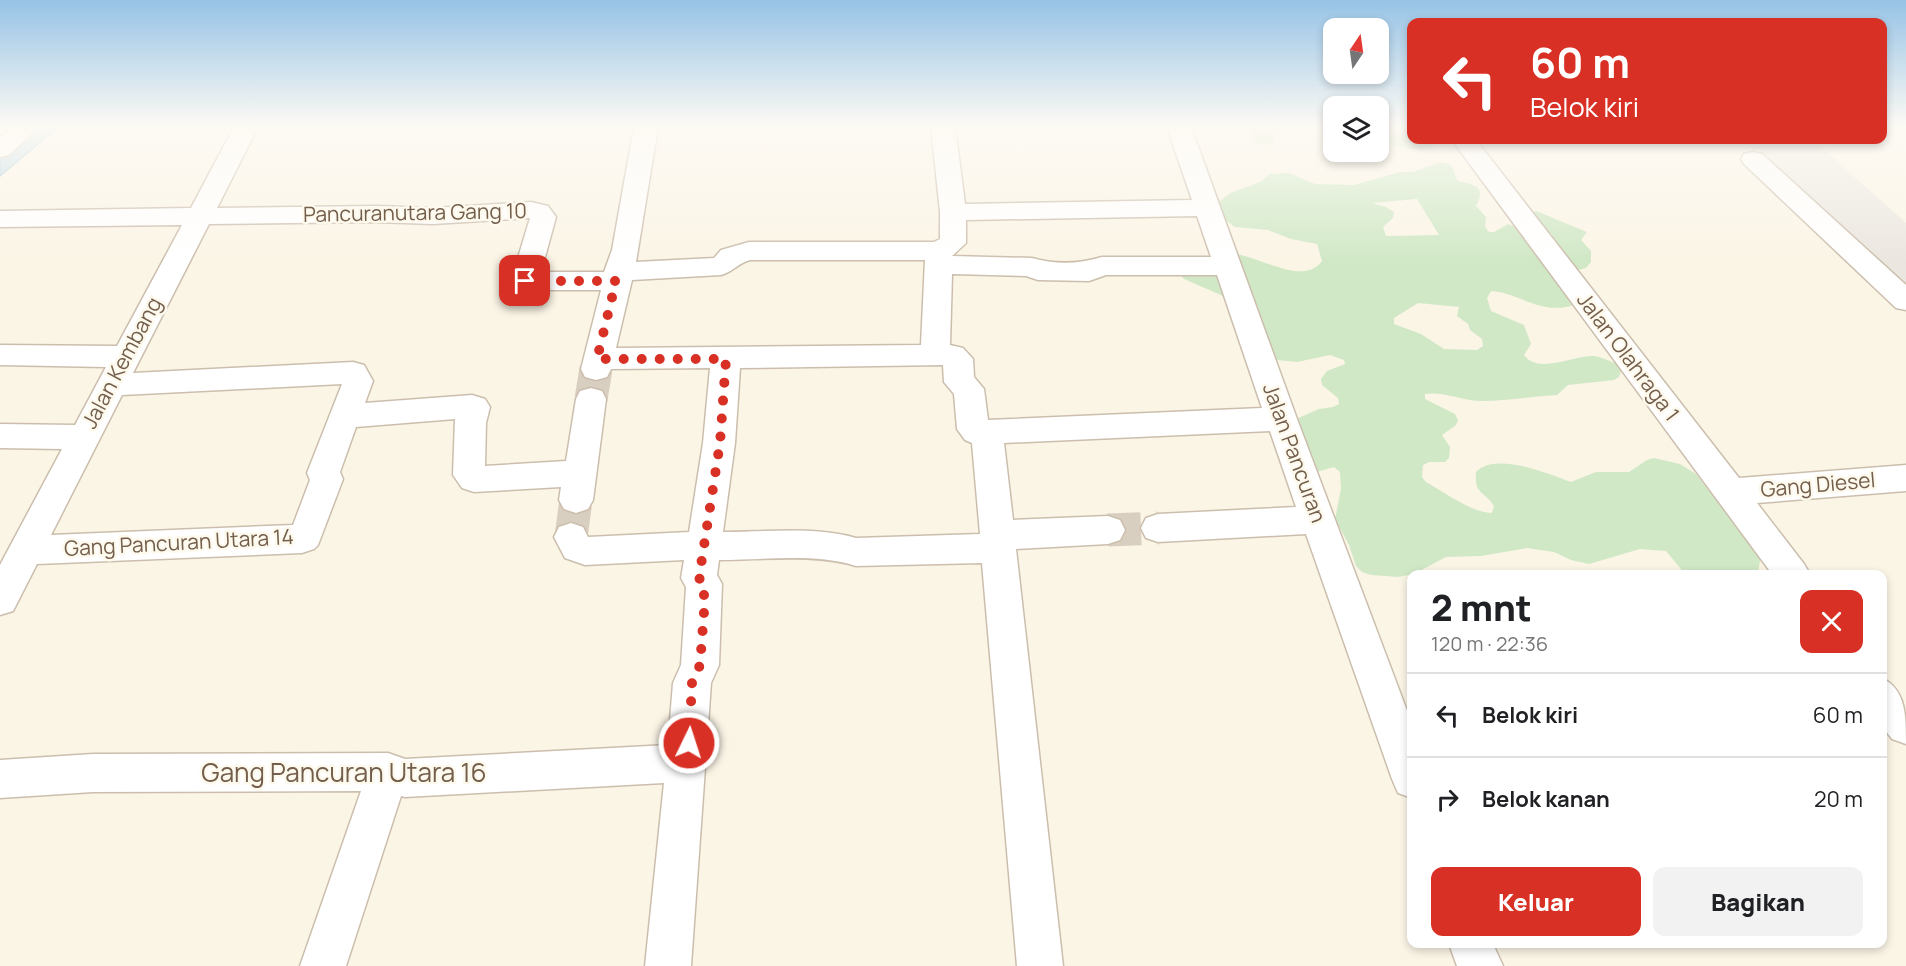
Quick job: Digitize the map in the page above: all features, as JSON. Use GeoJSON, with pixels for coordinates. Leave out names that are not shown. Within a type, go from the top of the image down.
{"type":"FeatureCollection","features":[{"type":"Feature","properties":{"kind":"street","name":"Jalan Kembang"},"geometry":{"type":"LineString","coordinates":[[0,600],[222,172]]}},
{"type":"Feature","properties":{"kind":"street"},"geometry":{"type":"LineString","coordinates":[[345,416],[472,406],[474,407],[470,423],[469,475],[474,479],[578,486],[595,376],[634,207],[639,172]]}},
{"type":"Feature","properties":{"kind":"street"},"geometry":{"type":"LineString","coordinates":[[935,353],[939,258],[953,243],[948,172]]}},
{"type":"Feature","properties":{"kind":"street","name":"Jalan Pancuran"},"geometry":{"type":"LineString","coordinates":[[1195,172],[1317,520],[1407,765]]}},
{"type":"Feature","properties":{"kind":"street","name":"Jalan Olahraga 1"},"geometry":{"type":"LineString","coordinates":[[1488,172],[1789,570]]}},
{"type":"Feature","properties":{"kind":"street"},"geometry":{"type":"LineString","coordinates":[[1767,172],[1906,301]]}},
{"type":"Feature","properties":{"kind":"street"},"geometry":{"type":"LineString","coordinates":[[952,212],[1208,208]]}},
{"type":"Feature","properties":{"kind":"street","name":"Pancuranutara Gang 10"},"geometry":{"type":"LineString","coordinates":[[198,216],[376,214],[433,216],[531,210],[539,212],[543,217],[525,281],[617,277]]}},
{"type":"Feature","properties":{"kind":"street"},"geometry":{"type":"LineString","coordinates":[[0,219],[198,216]]}},
{"type":"Feature","properties":{"kind":"street"},"geometry":{"type":"LineString","coordinates":[[617,277],[722,266],[731,256],[749,251],[939,258],[1032,267],[1038,271],[1089,272],[1102,266],[1228,266]]}},
{"type":"Feature","properties":{"kind":"street"},"geometry":{"type":"LineString","coordinates":[[595,376],[726,359],[935,353],[952,355],[958,359],[959,382],[969,389],[973,429],[987,432],[1281,419]]}},
{"type":"Feature","properties":{"kind":"street"},"geometry":{"type":"LineString","coordinates":[[0,356],[126,357]]}},
{"type":"Feature","properties":{"kind":"street"},"geometry":{"type":"LineString","coordinates":[[668,966],[692,683],[700,665],[704,584],[699,578],[720,443],[726,359]]}},
{"type":"Feature","properties":{"kind":"street","name":"Gang Pancuran Utara 14"},"geometry":{"type":"LineString","coordinates":[[24,550],[302,539],[306,535],[327,479],[323,473],[358,381],[353,373],[113,385]]}},
{"type":"Feature","properties":{"kind":"street"},"geometry":{"type":"LineString","coordinates":[[987,432],[1040,966]]}},
{"type":"Feature","properties":{"kind":"street"},"geometry":{"type":"LineString","coordinates":[[0,436],[84,437]]}},
{"type":"Feature","properties":{"kind":"street","name":"Gang Diesel"},"geometry":{"type":"LineString","coordinates":[[1731,492],[1906,478]]}},
{"type":"Feature","properties":{"kind":"street"},"geometry":{"type":"LineString","coordinates":[[1158,528],[1317,520]]}},
{"type":"Feature","properties":{"kind":"street"},"geometry":{"type":"LineString","coordinates":[[571,537],[577,548],[585,551],[679,546],[704,548],[822,546],[840,547],[856,552],[998,542],[1108,530]]}},
{"type":"Feature","properties":{"kind":"street"},"geometry":{"type":"LineString","coordinates":[[1887,701],[1906,726]]}},
{"type":"Feature","properties":{"kind":"street","name":"Gang Pancuran Utara 16"},"geometry":{"type":"LineString","coordinates":[[0,779],[93,773],[388,772],[405,778],[687,763]]}},
{"type":"Feature","properties":{"kind":"street"},"geometry":{"type":"LineString","coordinates":[[322,966],[388,772]]}},
{"type":"Feature","properties":{"kind":"street"},"geometry":{"type":"LineString","coordinates":[[1473,948],[1480,966]]}},
{"type":"Feature","properties":{"kind":"shaded area"},"geometry":{"type":"Polygon","coordinates":[[[1779,172],[1849,172],[1906,223],[1906,290],[1779,172]]]}},
{"type":"Feature","properties":{"kind":"green space"},"geometry":{"type":"Polygon","coordinates":[[[1400,172],[1454,172],[1458,181],[1478,188],[1480,195],[1476,206],[1486,217],[1485,227],[1489,232],[1494,232],[1508,224],[1554,242],[1552,234],[1540,228],[1531,214],[1536,211],[1587,232],[1581,240],[1591,251],[1591,262],[1586,268],[1571,272],[1575,296],[1571,306],[1549,307],[1491,291],[1487,298],[1491,311],[1524,325],[1531,344],[1524,355],[1530,361],[1547,364],[1594,356],[1617,364],[1621,371],[1619,377],[1614,380],[1568,385],[1557,395],[1482,401],[1432,393],[1425,394],[1425,399],[1455,414],[1458,420],[1456,425],[1442,435],[1450,447],[1449,458],[1445,462],[1429,462],[1423,465],[1422,477],[1426,482],[1467,506],[1492,513],[1494,506],[1478,489],[1476,479],[1476,472],[1485,466],[1509,464],[1522,466],[1571,482],[1596,472],[1629,472],[1654,458],[1680,464],[1696,474],[1755,546],[1760,560],[1759,570],[1682,570],[1666,551],[1640,549],[1589,564],[1571,560],[1554,552],[1527,548],[1481,556],[1446,557],[1422,570],[1407,570],[1407,575],[1398,577],[1362,572],[1356,566],[1349,545],[1335,519],[1341,489],[1340,472],[1334,467],[1313,473],[1287,423],[1319,409],[1339,404],[1338,398],[1322,385],[1321,379],[1327,371],[1345,364],[1344,360],[1330,355],[1297,362],[1267,359],[1243,308],[1180,275],[1209,260],[1227,254],[1290,270],[1313,269],[1322,261],[1317,244],[1291,239],[1268,230],[1235,227],[1221,217],[1217,209],[1219,202],[1230,193],[1260,182],[1270,174],[1289,173],[1315,184],[1354,185],[1400,172]],[[1417,199],[1372,203],[1394,212],[1393,218],[1383,227],[1386,236],[1439,235],[1417,199]],[[1418,303],[1394,318],[1394,324],[1421,334],[1444,349],[1477,350],[1483,346],[1482,339],[1457,316],[1459,307],[1418,303]]]}},
{"type":"Feature","properties":{"kind":"tunnel"},"geometry":{"type":"LineString","coordinates":[[591,399],[596,369]]}},
{"type":"Feature","properties":{"kind":"tunnel"},"geometry":{"type":"LineString","coordinates":[[571,537],[576,500]]}},
{"type":"Feature","properties":{"kind":"tunnel"},"geometry":{"type":"LineString","coordinates":[[1108,530],[1158,528]]}},
{"type":"Feature","properties":{"kind":"route"},"geometry":{"type":"LineString","coordinates":[[525,281],[616,281],[597,359],[726,359],[720,443],[699,578],[704,584],[704,612],[700,665],[692,683],[689,743]]}}]}
